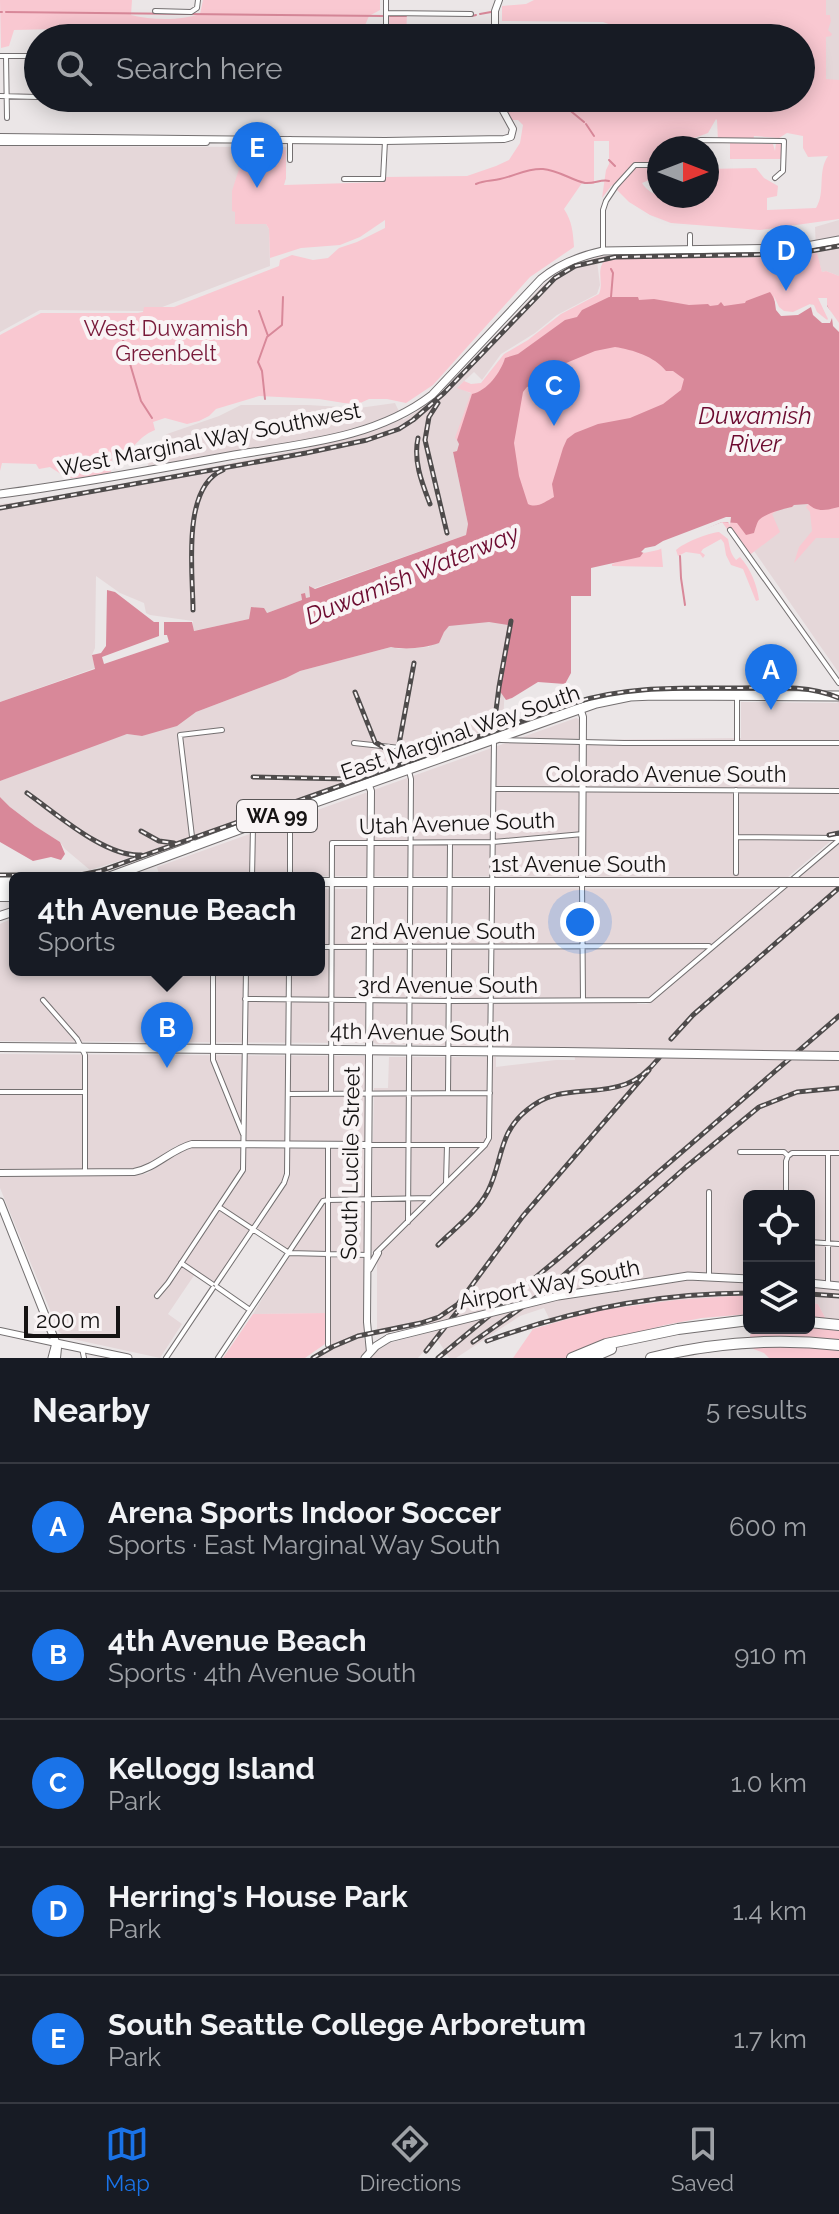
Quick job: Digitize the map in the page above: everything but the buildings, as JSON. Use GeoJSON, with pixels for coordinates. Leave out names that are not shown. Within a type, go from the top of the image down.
{"type":"FeatureCollection","features":[{"type":"Feature","properties":{"kind":"highway","name":"East Marginal Way South"},"geometry":{"type":"LineString","coordinates":[[131,872],[253,824],[616,698],[643,695],[839,696]]}},
{"type":"Feature","properties":{"kind":"highway"},"geometry":{"type":"LineString","coordinates":[[572,1358],[606,1344],[698,1325],[743,1321]]}},
{"type":"Feature","properties":{"kind":"highway"},"geometry":{"type":"LineString","coordinates":[[815,1323],[839,1325]]}},
{"type":"Feature","properties":{"kind":"highway"},"geometry":{"type":"LineString","coordinates":[[590,1358],[655,1334]]}},
{"type":"Feature","properties":{"kind":"highway"},"geometry":{"type":"LineString","coordinates":[[651,1358],[699,1347],[750,1341],[839,1345]]}},
{"type":"Feature","properties":{"kind":"main road","name":"West Marginal Way Southwest"},"geometry":{"type":"LineString","coordinates":[[0,494],[204,461],[340,436],[381,424],[411,410],[432,395],[527,293],[551,271],[581,257],[603,251],[806,247],[839,240]]}},
{"type":"Feature","properties":{"kind":"main road","name":"1st Avenue South"},"geometry":{"type":"LineString","coordinates":[[325,882],[839,882]]}},
{"type":"Feature","properties":{"kind":"main road","name":"4th Avenue South"},"geometry":{"type":"LineString","coordinates":[[0,1047],[839,1056]]}},
{"type":"Feature","properties":{"kind":"main road"},"geometry":{"type":"LineString","coordinates":[[0,1202],[2,1214],[56,1343],[55,1358]]}},
{"type":"Feature","properties":{"kind":"main road","name":"Airport Way South"},"geometry":{"type":"LineString","coordinates":[[368,1355],[389,1338],[558,1296],[674,1278],[743,1279]]}},
{"type":"Feature","properties":{"kind":"main road"},"geometry":{"type":"LineString","coordinates":[[815,1284],[839,1286]]}},
{"type":"Feature","properties":{"kind":"main road"},"geometry":{"type":"LineString","coordinates":[[50,1328],[80,1348]]}},
{"type":"Feature","properties":{"kind":"main road"},"geometry":{"type":"LineString","coordinates":[[56,1343],[128,1358]]}},
{"type":"Feature","properties":{"kind":"street"},"geometry":{"type":"LineString","coordinates":[[155,11],[191,12],[197,8],[198,0]]}},
{"type":"Feature","properties":{"kind":"street"},"geometry":{"type":"LineString","coordinates":[[386,0],[386,24]]}},
{"type":"Feature","properties":{"kind":"street"},"geometry":{"type":"LineString","coordinates":[[495,24],[499,0]]}},
{"type":"Feature","properties":{"kind":"street"},"geometry":{"type":"LineString","coordinates":[[386,13],[471,14]]}},
{"type":"Feature","properties":{"kind":"street"},"geometry":{"type":"LineString","coordinates":[[7,118],[3,96],[3,56],[24,56]]}},
{"type":"Feature","properties":{"kind":"street"},"geometry":{"type":"LineString","coordinates":[[3,96],[24,97]]}},
{"type":"Feature","properties":{"kind":"street"},"geometry":{"type":"LineString","coordinates":[[0,139],[490,140],[509,138],[514,132],[504,112]]}},
{"type":"Feature","properties":{"kind":"street"},"geometry":{"type":"LineString","coordinates":[[290,139],[290,160]]}},
{"type":"Feature","properties":{"kind":"street"},"geometry":{"type":"LineString","coordinates":[[719,140],[784,141],[782,173],[775,178]]}},
{"type":"Feature","properties":{"kind":"street"},"geometry":{"type":"LineString","coordinates":[[344,179],[383,179],[385,141]]}},
{"type":"Feature","properties":{"kind":"street"},"geometry":{"type":"LineString","coordinates":[[603,251],[603,210],[606,201],[635,165],[647,165]]}},
{"type":"Feature","properties":{"kind":"street"},"geometry":{"type":"LineString","coordinates":[[785,233],[785,248]]}},
{"type":"Feature","properties":{"kind":"street"},"geometry":{"type":"LineString","coordinates":[[690,235],[690,250]]}},
{"type":"Feature","properties":{"kind":"street"},"geometry":{"type":"LineString","coordinates":[[730,530],[839,683]]}},
{"type":"Feature","properties":{"kind":"street"},"geometry":{"type":"LineString","coordinates":[[737,695],[737,743]]}},
{"type":"Feature","properties":{"kind":"street"},"geometry":{"type":"LineString","coordinates":[[580,708],[583,717],[583,1001]]}},
{"type":"Feature","properties":{"kind":"street"},"geometry":{"type":"LineString","coordinates":[[193,847],[180,735],[222,730]]}},
{"type":"Feature","properties":{"kind":"street"},"geometry":{"type":"LineString","coordinates":[[367,1280],[378,1253],[485,1145],[489,1135],[494,740],[839,743]]}},
{"type":"Feature","properties":{"kind":"street"},"geometry":{"type":"LineString","coordinates":[[354,743],[400,748],[409,769],[408,1222]]}},
{"type":"Feature","properties":{"kind":"street","name":"South Lucile Street"},"geometry":{"type":"LineString","coordinates":[[368,783],[371,791],[368,1355]]}},
{"type":"Feature","properties":{"kind":"street","name":"Colorado Avenue South"},"geometry":{"type":"LineString","coordinates":[[494,789],[839,791]]}},
{"type":"Feature","properties":{"kind":"street"},"geometry":{"type":"LineString","coordinates":[[736,790],[736,873]]}},
{"type":"Feature","properties":{"kind":"street"},"geometry":{"type":"LineString","coordinates":[[290,811],[290,872]]}},
{"type":"Feature","properties":{"kind":"street"},"geometry":{"type":"LineString","coordinates":[[252,872],[253,824]]}},
{"type":"Feature","properties":{"kind":"street","name":"Utah Avenue South"},"geometry":{"type":"LineString","coordinates":[[332,882],[332,843],[493,842],[583,834]]}},
{"type":"Feature","properties":{"kind":"street"},"geometry":{"type":"LineString","coordinates":[[736,837],[839,839]]}},
{"type":"Feature","properties":{"kind":"street"},"geometry":{"type":"LineString","coordinates":[[712,946],[839,839]]}},
{"type":"Feature","properties":{"kind":"street"},"geometry":{"type":"LineString","coordinates":[[448,1093],[450,843]]}},
{"type":"Feature","properties":{"kind":"street"},"geometry":{"type":"LineString","coordinates":[[331,1093],[332,882]]}},
{"type":"Feature","properties":{"kind":"street","name":"2nd Avenue South"},"geometry":{"type":"LineString","coordinates":[[325,947],[712,946]]}},
{"type":"Feature","properties":{"kind":"street","name":"3rd Avenue South"},"geometry":{"type":"LineString","coordinates":[[245,999],[650,1000],[712,946]]}},
{"type":"Feature","properties":{"kind":"street"},"geometry":{"type":"LineString","coordinates":[[213,976],[213,1060],[244,1140]]}},
{"type":"Feature","properties":{"kind":"street"},"geometry":{"type":"LineString","coordinates":[[157,1296],[243,1170],[246,976]]}},
{"type":"Feature","properties":{"kind":"street"},"geometry":{"type":"LineString","coordinates":[[166,1358],[284,1183],[287,1174],[289,976]]}},
{"type":"Feature","properties":{"kind":"street"},"geometry":{"type":"LineString","coordinates":[[43,1000],[75,1037],[85,1055],[85,1172]]}},
{"type":"Feature","properties":{"kind":"street"},"geometry":{"type":"LineString","coordinates":[[0,1092],[85,1092]]}},
{"type":"Feature","properties":{"kind":"street"},"geometry":{"type":"LineString","coordinates":[[288,1094],[490,1093]]}},
{"type":"Feature","properties":{"kind":"street"},"geometry":{"type":"LineString","coordinates":[[0,1173],[141,1171],[192,1144],[244,1140],[288,1145],[485,1145]]}},
{"type":"Feature","properties":{"kind":"street"},"geometry":{"type":"LineString","coordinates":[[328,1145],[328,1345]]}},
{"type":"Feature","properties":{"kind":"street"},"geometry":{"type":"LineString","coordinates":[[446,1184],[447,1145]]}},
{"type":"Feature","properties":{"kind":"street"},"geometry":{"type":"LineString","coordinates":[[740,1152],[784,1152],[788,1156]]}},
{"type":"Feature","properties":{"kind":"street"},"geometry":{"type":"LineString","coordinates":[[788,1156],[792,1153],[839,1153]]}},
{"type":"Feature","properties":{"kind":"street"},"geometry":{"type":"LineString","coordinates":[[828,1153],[828,1285]]}},
{"type":"Feature","properties":{"kind":"street"},"geometry":{"type":"LineString","coordinates":[[786,1190],[788,1156]]}},
{"type":"Feature","properties":{"kind":"street"},"geometry":{"type":"LineString","coordinates":[[709,1192],[709,1276]]}},
{"type":"Feature","properties":{"kind":"street"},"geometry":{"type":"LineString","coordinates":[[218,1358],[323,1201],[431,1198]]}},
{"type":"Feature","properties":{"kind":"street"},"geometry":{"type":"LineString","coordinates":[[219,1207],[287,1253],[378,1253]]}},
{"type":"Feature","properties":{"kind":"street"},"geometry":{"type":"LineString","coordinates":[[815,1242],[839,1244]]}},
{"type":"Feature","properties":{"kind":"street"},"geometry":{"type":"LineString","coordinates":[[181,1263],[250,1310]]}},
{"type":"Feature","properties":{"kind":"street"},"geometry":{"type":"LineString","coordinates":[[0,1331],[56,1343]]}},
{"type":"Feature","properties":{"kind":"street"},"geometry":{"type":"LineString","coordinates":[[80,1348],[84,1358]]}},
{"type":"Feature","properties":{"kind":"shaded area"},"geometry":{"type":"Polygon","coordinates":[[[826,0],[839,0],[839,80],[826,80],[826,0]]]}},
{"type":"Feature","properties":{"kind":"shaded area"},"geometry":{"type":"Polygon","coordinates":[[[0,146],[286,147],[286,178],[266,224],[269,229],[270,266],[157,309],[40,310],[0,332],[0,146]]]}},
{"type":"Feature","properties":{"kind":"shaded area"},"geometry":{"type":"Polygon","coordinates":[[[839,220],[839,276],[822,272],[816,252],[781,256],[597,261],[600,285],[597,294],[557,315],[501,354],[482,380],[474,372],[458,387],[472,394],[457,451],[453,452],[468,524],[466,535],[312,589],[311,597],[301,595],[302,600],[267,613],[251,608],[250,619],[193,631],[193,621],[150,615],[146,613],[144,603],[120,593],[96,576],[95,648],[92,655],[95,668],[0,702],[0,504],[44,499],[309,448],[308,441],[147,468],[152,453],[167,434],[241,405],[359,408],[395,403],[403,420],[452,383],[543,285],[569,267],[601,256],[796,253],[816,250],[815,227],[839,220]]]}},
{"type":"Feature","properties":{"kind":"shaded area"},"geometry":{"type":"Polygon","coordinates":[[[797,502],[839,507],[839,673],[754,551],[779,532],[771,514],[792,507],[797,502]]]}},
{"type":"Feature","properties":{"kind":"shaded area"},"geometry":{"type":"Polygon","coordinates":[[[509,608],[503,723],[404,762],[196,837],[90,870],[60,842],[0,797],[0,781],[88,747],[127,734],[142,736],[300,671],[391,647],[429,647],[449,626],[509,608]]]}},
{"type":"Feature","properties":{"kind":"shaded area"},"geometry":{"type":"Polygon","coordinates":[[[839,701],[839,834],[788,877],[325,876],[325,872],[158,872],[157,867],[576,718],[579,719],[580,740],[741,738],[741,702],[839,701]]]}},
{"type":"Feature","properties":{"kind":"shaded area"},"geometry":{"type":"Polygon","coordinates":[[[839,841],[839,1326],[829,1325],[815,1303],[815,1190],[743,1190],[743,1295],[639,1304],[600,1310],[552,1324],[544,1308],[520,1316],[456,1358],[449,1358],[436,1337],[418,1358],[317,1358],[335,1347],[363,1337],[372,1357],[389,1343],[435,1331],[434,1323],[377,1335],[377,1252],[371,1250],[374,1088],[388,1088],[389,1057],[496,1057],[496,1067],[575,1060],[574,1048],[373,1042],[374,888],[777,889],[652,996],[636,999],[637,1004],[650,1003],[839,841]]]}},
{"type":"Feature","properties":{"kind":"shaded area"},"geometry":{"type":"Polygon","coordinates":[[[325,889],[366,889],[365,1043],[0,1041],[0,924],[9,920],[9,976],[325,976],[325,889]]]}},
{"type":"Feature","properties":{"kind":"shaded area"},"geometry":{"type":"Polygon","coordinates":[[[0,1054],[365,1056],[365,1144],[198,1141],[176,1146],[143,1167],[134,1169],[0,1169],[0,1054]]]}},
{"type":"Feature","properties":{"kind":"shaded area"},"geometry":{"type":"Polygon","coordinates":[[[364,1149],[364,1334],[330,1346],[330,1313],[253,1314],[291,1251],[252,1225],[215,1282],[197,1271],[168,1314],[182,1324],[160,1358],[68,1338],[59,1332],[0,1188],[0,1176],[140,1175],[148,1173],[181,1150],[364,1149]]]}},
{"type":"Feature","properties":{"kind":"green space"},"geometry":{"type":"Polygon","coordinates":[[[0,0],[132,0],[131,15],[166,19],[200,14],[203,0],[380,0],[380,10],[369,16],[366,24],[24,24],[24,30],[14,30],[9,46],[1,48],[0,0]]]}},
{"type":"Feature","properties":{"kind":"green space","name":"West Duwamish Greenbelt"},"geometry":{"type":"Polygon","coordinates":[[[534,0],[826,0],[826,15],[830,15],[831,21],[828,30],[832,34],[826,37],[826,79],[839,80],[839,219],[760,230],[671,223],[629,202],[612,185],[602,198],[609,164],[609,141],[594,141],[594,184],[582,183],[564,209],[572,227],[574,247],[530,277],[433,385],[406,403],[369,399],[358,404],[259,396],[216,409],[209,416],[187,424],[165,418],[153,422],[155,430],[131,448],[112,456],[111,472],[87,478],[67,478],[50,467],[39,469],[36,464],[2,463],[0,471],[0,335],[41,313],[138,313],[143,312],[144,307],[174,307],[279,266],[280,260],[292,255],[313,260],[328,258],[339,248],[385,228],[385,220],[360,237],[340,245],[301,248],[270,258],[266,224],[235,224],[232,191],[245,150],[286,150],[284,185],[384,182],[385,177],[467,176],[509,160],[520,143],[523,125],[518,120],[512,120],[507,112],[815,112],[815,24],[502,21],[502,6],[526,4],[534,0]],[[716,119],[708,133],[700,136],[647,136],[647,181],[642,183],[647,189],[647,208],[719,208],[719,169],[756,168],[764,178],[778,186],[777,196],[767,198],[767,210],[816,208],[828,156],[808,157],[803,148],[803,136],[787,133],[779,138],[754,136],[753,141],[719,141],[716,119]]]}},
{"type":"Feature","properties":{"kind":"green space"},"geometry":{"type":"Polygon","coordinates":[[[388,14],[407,14],[407,24],[388,24],[388,14]]]}},
{"type":"Feature","properties":{"kind":"green space"},"geometry":{"type":"Polygon","coordinates":[[[730,143],[773,144],[775,151],[776,143],[782,143],[782,159],[730,159],[730,143]]]}},
{"type":"Feature","properties":{"kind":"green space"},"geometry":{"type":"Polygon","coordinates":[[[817,253],[822,272],[839,276],[839,329],[833,318],[839,338],[822,323],[831,322],[832,316],[822,301],[829,321],[819,316],[811,304],[786,313],[775,301],[776,310],[781,316],[721,323],[641,312],[587,324],[565,334],[530,368],[490,400],[462,436],[457,440],[455,438],[471,393],[457,388],[464,381],[481,383],[504,354],[561,314],[599,294],[604,261],[782,257],[817,253]]]}},
{"type":"Feature","properties":{"kind":"green space"},"geometry":{"type":"Polygon","coordinates":[[[592,340],[723,356],[561,495],[525,513],[508,421],[530,372],[592,340]]]}},
{"type":"Feature","properties":{"kind":"green space"},"geometry":{"type":"Polygon","coordinates":[[[775,493],[839,507],[839,538],[816,538],[794,563],[799,547],[812,531],[810,512],[806,507],[808,504],[795,503],[772,514],[780,532],[747,557],[722,522],[693,534],[775,493]]]}},
{"type":"Feature","properties":{"kind":"green space"},"geometry":{"type":"Polygon","coordinates":[[[719,532],[728,539],[736,560],[740,557],[747,567],[759,600],[756,601],[743,569],[731,565],[721,539],[703,549],[703,558],[700,554],[686,552],[678,556],[676,550],[684,544],[719,532]]]}},
{"type":"Feature","properties":{"kind":"green space"},"geometry":{"type":"Polygon","coordinates":[[[661,546],[663,567],[612,566],[612,564],[661,546]]]}},
{"type":"Feature","properties":{"kind":"green space"},"geometry":{"type":"Polygon","coordinates":[[[743,1295],[743,1315],[665,1325],[606,1341],[565,1358],[513,1358],[533,1329],[600,1310],[743,1295]]]}},
{"type":"Feature","properties":{"kind":"green space"},"geometry":{"type":"Polygon","coordinates":[[[815,1303],[818,1304],[829,1325],[839,1326],[839,1358],[769,1358],[751,1348],[750,1335],[815,1334],[815,1303]]]}},
{"type":"Feature","properties":{"kind":"green space"},"geometry":{"type":"Polygon","coordinates":[[[325,1313],[325,1344],[305,1358],[223,1358],[253,1314],[325,1313]]]}},
{"type":"Feature","properties":{"kind":"water","name":"Duwamish River"},"geometry":{"type":"Polygon","coordinates":[[[770,292],[784,312],[796,312],[811,304],[826,321],[829,320],[821,300],[825,301],[839,329],[839,507],[823,510],[808,504],[794,505],[762,518],[754,533],[746,535],[737,523],[722,522],[643,553],[640,557],[591,568],[591,596],[571,596],[571,673],[565,684],[538,682],[506,700],[497,687],[508,625],[489,622],[449,626],[439,643],[415,648],[391,647],[300,671],[196,712],[177,726],[142,736],[127,734],[0,781],[0,702],[95,669],[92,655],[101,653],[106,646],[107,590],[115,592],[154,622],[192,622],[194,631],[249,619],[251,607],[264,608],[267,613],[302,600],[301,594],[310,597],[309,586],[315,589],[466,535],[468,524],[453,452],[457,451],[457,440],[472,394],[493,380],[505,358],[518,354],[565,320],[577,317],[582,310],[609,297],[638,297],[639,300],[710,306],[721,302],[724,306],[770,292]],[[615,347],[595,351],[559,366],[547,380],[527,387],[523,392],[514,443],[519,476],[528,504],[538,505],[554,497],[552,484],[563,448],[567,439],[575,433],[598,424],[630,418],[663,404],[681,390],[684,379],[673,371],[666,371],[636,352],[615,347]]]}},
{"type":"Feature","properties":{"kind":"water"},"geometry":{"type":"Polygon","coordinates":[[[0,797],[60,842],[65,854],[61,860],[51,857],[33,861],[0,842],[0,797]]]}},
{"type":"Feature","properties":{"kind":"pier"},"geometry":{"type":"Polygon","coordinates":[[[774,296],[784,311],[793,312],[810,304],[827,320],[818,298],[827,298],[827,306],[839,323],[839,332],[833,326],[832,318],[830,323],[822,323],[813,315],[811,307],[798,315],[781,316],[776,310],[774,296]]]}},
{"type":"Feature","properties":{"kind":"pier"},"geometry":{"type":"Polygon","coordinates":[[[731,517],[730,525],[722,522],[658,550],[641,552],[645,548],[731,517]]]}},
{"type":"Feature","properties":{"kind":"pier"},"geometry":{"type":"Polygon","coordinates":[[[159,618],[164,618],[164,635],[167,635],[169,642],[104,664],[102,657],[159,636],[159,618]]]}},
{"type":"Feature","properties":{"kind":"waterway"},"geometry":{"type":"LineString","coordinates":[[6,12],[383,16]]}},
{"type":"Feature","properties":{"kind":"waterway"},"geometry":{"type":"LineString","coordinates":[[480,14],[491,12]]}},
{"type":"Feature","properties":{"kind":"waterway"},"geometry":{"type":"LineString","coordinates":[[472,16],[476,15]]}},
{"type":"Feature","properties":{"kind":"waterway"},"geometry":{"type":"LineString","coordinates":[[390,16],[406,16]]}},
{"type":"Feature","properties":{"kind":"waterway"},"geometry":{"type":"LineString","coordinates":[[572,112],[584,122]]}},
{"type":"Feature","properties":{"kind":"waterway"},"geometry":{"type":"LineString","coordinates":[[586,124],[594,136]]}},
{"type":"Feature","properties":{"kind":"waterway"},"geometry":{"type":"LineString","coordinates":[[261,163],[269,160]]}},
{"type":"Feature","properties":{"kind":"waterway"},"geometry":{"type":"LineString","coordinates":[[609,160],[615,166]]}},
{"type":"Feature","properties":{"kind":"waterway"},"geometry":{"type":"LineString","coordinates":[[476,184],[537,169],[554,171],[585,183],[609,181]]}},
{"type":"Feature","properties":{"kind":"waterway"},"geometry":{"type":"LineString","coordinates":[[611,269],[611,297]]}},
{"type":"Feature","properties":{"kind":"waterway"},"geometry":{"type":"LineString","coordinates":[[265,399],[258,362],[267,337],[282,325],[283,297]]}},
{"type":"Feature","properties":{"kind":"waterway"},"geometry":{"type":"LineString","coordinates":[[259,311],[268,336]]}},
{"type":"Feature","properties":{"kind":"waterway"},"geometry":{"type":"LineString","coordinates":[[123,340],[141,401],[152,418]]}},
{"type":"Feature","properties":{"kind":"waterway"},"geometry":{"type":"LineString","coordinates":[[680,556],[685,605]]}},
{"type":"Feature","properties":{"kind":"railway"},"geometry":{"type":"LineString","coordinates":[[0,508],[306,453],[367,440],[399,429],[444,393],[555,278],[575,266],[615,257],[794,254],[839,246]]}},
{"type":"Feature","properties":{"kind":"railway"},"geometry":{"type":"LineString","coordinates":[[438,403],[429,417],[425,440],[447,533]]}},
{"type":"Feature","properties":{"kind":"railway"},"geometry":{"type":"LineString","coordinates":[[418,438],[417,463],[430,504]]}},
{"type":"Feature","properties":{"kind":"railway"},"geometry":{"type":"LineString","coordinates":[[193,610],[191,554],[195,512],[210,479],[223,470]]}},
{"type":"Feature","properties":{"kind":"railway"},"geometry":{"type":"LineString","coordinates":[[482,734],[489,730],[495,718],[511,621]]}},
{"type":"Feature","properties":{"kind":"railway"},"geometry":{"type":"LineString","coordinates":[[385,768],[397,755],[414,663]]}},
{"type":"Feature","properties":{"kind":"railway"},"geometry":{"type":"LineString","coordinates":[[95,872],[593,697],[653,689],[774,687],[814,691],[839,698]]}},
{"type":"Feature","properties":{"kind":"railway"},"geometry":{"type":"LineString","coordinates":[[355,692],[375,742],[388,750],[407,752]]}},
{"type":"Feature","properties":{"kind":"railway"},"geometry":{"type":"LineString","coordinates":[[253,777],[349,779]]}},
{"type":"Feature","properties":{"kind":"railway"},"geometry":{"type":"LineString","coordinates":[[27,793],[97,842],[127,854],[141,855]]}},
{"type":"Feature","properties":{"kind":"railway"},"geometry":{"type":"LineString","coordinates":[[141,831],[159,841],[174,843]]}},
{"type":"Feature","properties":{"kind":"railway"},"geometry":{"type":"LineString","coordinates":[[829,835],[839,833]]}},
{"type":"Feature","properties":{"kind":"railway"},"geometry":{"type":"LineString","coordinates":[[0,875],[9,875]]}},
{"type":"Feature","properties":{"kind":"railway"},"geometry":{"type":"LineString","coordinates":[[671,1039],[693,1015],[839,888]]}},
{"type":"Feature","properties":{"kind":"railway"},"geometry":{"type":"LineString","coordinates":[[438,1358],[559,1258],[839,1016]]}},
{"type":"Feature","properties":{"kind":"railway"},"geometry":{"type":"LineString","coordinates":[[438,1245],[483,1199],[493,1180],[506,1138],[527,1110],[551,1096],[626,1084],[644,1073],[659,1058]]}},
{"type":"Feature","properties":{"kind":"railway"},"geometry":{"type":"LineString","coordinates":[[313,1358],[358,1336],[439,1317],[458,1304],[523,1216],[649,1070]]}},
{"type":"Feature","properties":{"kind":"railway"},"geometry":{"type":"LineString","coordinates":[[473,1342],[548,1289],[759,1107],[797,1092],[839,1088]]}},
{"type":"Feature","properties":{"kind":"railway"},"geometry":{"type":"LineString","coordinates":[[487,1341],[551,1320],[616,1305],[682,1296],[743,1293]]}},
{"type":"Feature","properties":{"kind":"railway"},"geometry":{"type":"LineString","coordinates":[[815,1294],[839,1296]]}},
{"type":"Feature","properties":{"kind":"railway"},"geometry":{"type":"LineString","coordinates":[[426,1351],[457,1312]]}},
{"type":"Feature","properties":{"kind":"place","name":"South Seattle College Arboretum"},"geometry":{"type":"Point","coordinates":[257,188]}},
{"type":"Feature","properties":{"kind":"place","name":"Herring's House Park"},"geometry":{"type":"Point","coordinates":[786,291]}},
{"type":"Feature","properties":{"kind":"place","name":"Kellogg Island"},"geometry":{"type":"Point","coordinates":[554,426]}},
{"type":"Feature","properties":{"kind":"place","name":"Arena Sports Indoor Soccer"},"geometry":{"type":"Point","coordinates":[771,710]}},
{"type":"Feature","properties":{"kind":"place","name":"4th Avenue Beach"},"geometry":{"type":"Point","coordinates":[167,1068]}},
{"type":"Feature","properties":{"kind":"water label","name":"Duwamish Waterway"},"geometry":{"type":"Point","coordinates":[412,575]}}]}
